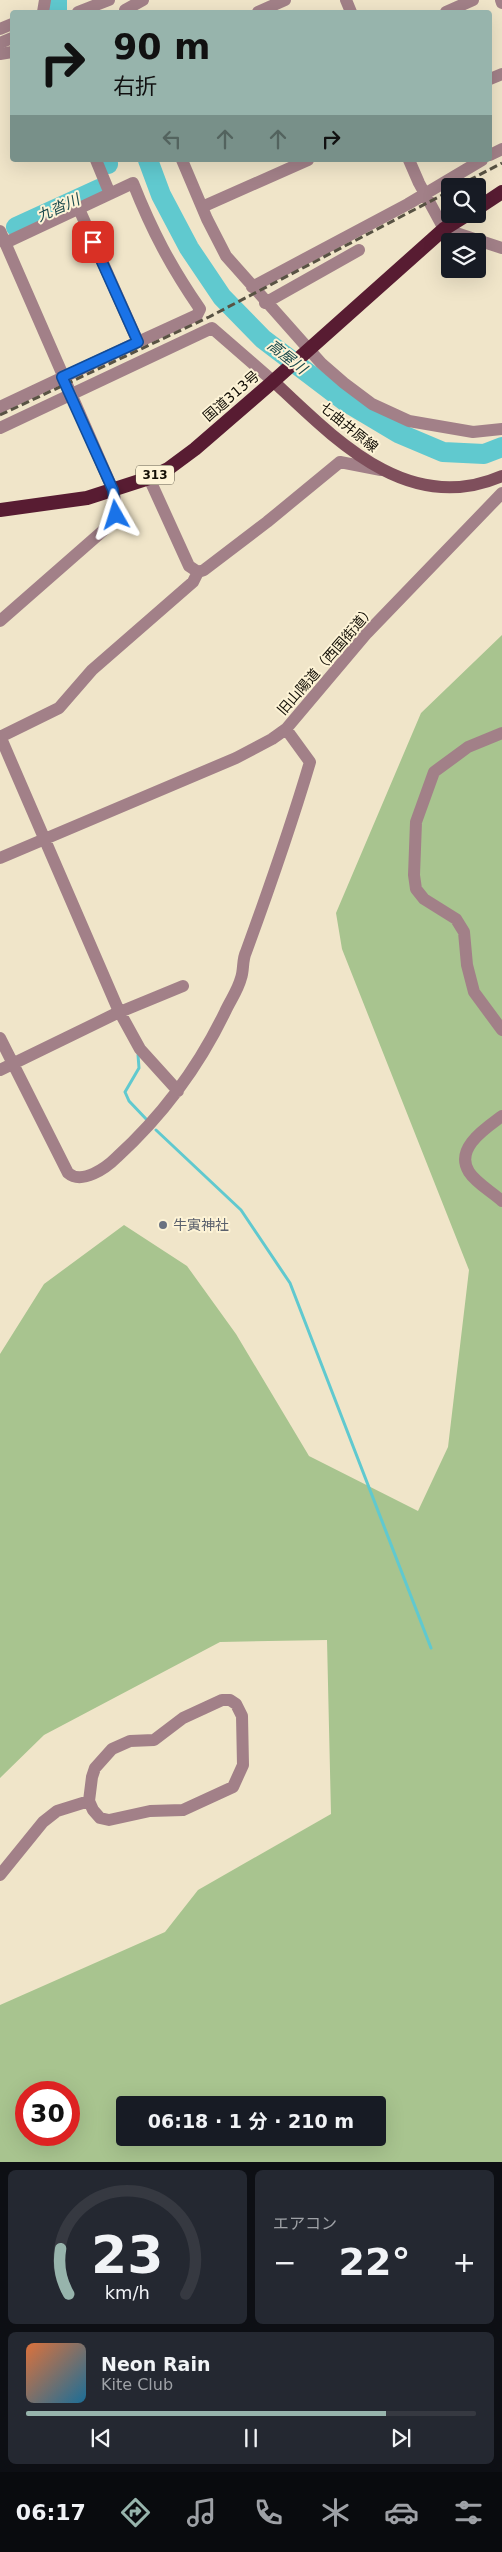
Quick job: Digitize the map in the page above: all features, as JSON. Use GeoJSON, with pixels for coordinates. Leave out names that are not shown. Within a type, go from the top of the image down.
{"type":"FeatureCollection","features":[{"type":"Feature","properties":{"kind":"highway"},"geometry":{"type":"LineString","coordinates":[[486,203],[502,192]]}},
{"type":"Feature","properties":{"kind":"highway","name":"国道313号"},"geometry":{"type":"LineString","coordinates":[[0,510],[63,502],[113,490],[149,478],[168,469],[189,454],[444,229],[454,223]]}},
{"type":"Feature","properties":{"kind":"main road","name":"七曲井原線"},"geometry":{"type":"LineString","coordinates":[[276,378],[348,449],[381,470],[420,484],[444,487],[477,485],[502,476]]}},
{"type":"Feature","properties":{"kind":"street"},"geometry":{"type":"LineString","coordinates":[[83,10],[108,0]]}},
{"type":"Feature","properties":{"kind":"street"},"geometry":{"type":"LineString","coordinates":[[125,10],[144,0]]}},
{"type":"Feature","properties":{"kind":"street"},"geometry":{"type":"LineString","coordinates":[[262,10],[285,0]]}},
{"type":"Feature","properties":{"kind":"street"},"geometry":{"type":"LineString","coordinates":[[450,10],[473,0]]}},
{"type":"Feature","properties":{"kind":"street"},"geometry":{"type":"LineString","coordinates":[[97,162],[110,194]]}},
{"type":"Feature","properties":{"kind":"street"},"geometry":{"type":"LineString","coordinates":[[183,162],[226,256],[307,350],[344,383],[372,404],[396,417],[449,430],[484,432],[502,429]]}},
{"type":"Feature","properties":{"kind":"street"},"geometry":{"type":"LineString","coordinates":[[202,207],[303,162]]}},
{"type":"Feature","properties":{"kind":"street"},"geometry":{"type":"LineString","coordinates":[[410,162],[444,229],[502,248]]}},
{"type":"Feature","properties":{"kind":"street"},"geometry":{"type":"LineString","coordinates":[[252,288],[478,162]]}},
{"type":"Feature","properties":{"kind":"street"},"geometry":{"type":"LineString","coordinates":[[0,406],[62,377],[197,315],[200,309],[171,267],[152,232],[133,184],[2,240],[62,377],[113,490],[116,504],[113,522],[0,620]]}},
{"type":"Feature","properties":{"kind":"street"},"geometry":{"type":"LineString","coordinates":[[78,209],[138,342]]}},
{"type":"Feature","properties":{"kind":"street"},"geometry":{"type":"LineString","coordinates":[[265,303],[359,250]]}},
{"type":"Feature","properties":{"kind":"street"},"geometry":{"type":"LineString","coordinates":[[197,315],[201,333]]}},
{"type":"Feature","properties":{"kind":"street"},"geometry":{"type":"LineString","coordinates":[[0,428],[212,328],[276,378]]}},
{"type":"Feature","properties":{"kind":"street"},"geometry":{"type":"LineString","coordinates":[[178,1091],[140,1049],[121,1013],[0,736],[59,708],[92,670],[194,582],[198,572],[204,570],[267,522],[340,462],[381,470]]}},
{"type":"Feature","properties":{"kind":"street"},"geometry":{"type":"LineString","coordinates":[[149,478],[189,566],[198,572]]}},
{"type":"Feature","properties":{"kind":"street","name":"旧山陽道（西国街道）"},"geometry":{"type":"LineString","coordinates":[[0,858],[236,758],[286,729],[367,633],[502,493]]}},
{"type":"Feature","properties":{"kind":"street"},"geometry":{"type":"LineString","coordinates":[[0,1038],[68,1173],[78,1178],[110,1164],[148,1129],[202,1057],[242,977],[244,955],[280,860],[310,762],[286,729]]}},
{"type":"Feature","properties":{"kind":"street"},"geometry":{"type":"LineString","coordinates":[[502,733],[468,748],[434,772],[416,822],[414,875],[416,889],[424,899],[456,919],[464,932],[467,965],[474,992],[502,1030]]}},
{"type":"Feature","properties":{"kind":"street"},"geometry":{"type":"LineString","coordinates":[[0,1070],[183,986]]}},
{"type":"Feature","properties":{"kind":"street"},"geometry":{"type":"LineString","coordinates":[[502,1116],[478,1135],[467,1149],[465,1164],[470,1173],[502,1201]]}},
{"type":"Feature","properties":{"kind":"street"},"geometry":{"type":"LineString","coordinates":[[222,1700],[230,1700],[240,1710],[243,1765],[238,1779],[225,1792],[189,1809],[150,1811],[109,1820],[96,1814],[89,1801],[95,1768],[112,1749],[130,1741],[154,1740],[183,1718],[222,1700]]}},
{"type":"Feature","properties":{"kind":"street"},"geometry":{"type":"LineString","coordinates":[[0,1876],[43,1822],[57,1811],[89,1801]]}},
{"type":"Feature","properties":{"kind":"green space"},"geometry":{"type":"Polygon","coordinates":[[[502,635],[502,2162],[0,2162],[0,2005],[165,1932],[198,1890],[331,1814],[327,1640],[220,1642],[44,1735],[0,1778],[0,1354],[44,1284],[124,1225],[187,1266],[236,1334],[309,1456],[418,1511],[448,1447],[469,1270],[342,949],[336,913],[421,713],[502,635]]]}},
{"type":"Feature","properties":{"kind":"waterway","name":"九沓川"},"geometry":{"type":"LineString","coordinates":[[57,0],[57,10]]}},
{"type":"Feature","properties":{"kind":"waterway","name":"高屋川"},"geometry":{"type":"LineString","coordinates":[[149,162],[161,195],[189,248],[222,297],[263,339],[346,402],[398,433],[443,452],[484,454],[502,447]]}},
{"type":"Feature","properties":{"kind":"waterway","name":"九沓川"},"geometry":{"type":"LineString","coordinates":[[16,227],[99,189]]}},
{"type":"Feature","properties":{"kind":"waterway"},"geometry":{"type":"LineString","coordinates":[[138,1055],[139,1068],[125,1092],[129,1101],[148,1121]]}},
{"type":"Feature","properties":{"kind":"waterway"},"geometry":{"type":"LineString","coordinates":[[156,1130],[241,1210],[290,1283],[431,1648]]}},
{"type":"Feature","properties":{"kind":"railway"},"geometry":{"type":"LineString","coordinates":[[473,178],[502,163]]}},
{"type":"Feature","properties":{"kind":"railway"},"geometry":{"type":"LineString","coordinates":[[0,415],[209,317],[441,196]]}},
{"type":"Feature","properties":{"kind":"place","name":"牛寅神社"},"geometry":{"type":"Point","coordinates":[163,1225]}},
{"type":"Feature","properties":{"kind":"route"},"geometry":{"type":"LineString","coordinates":[[93,242],[138,342],[62,377],[113,490],[116,515]]}}]}
